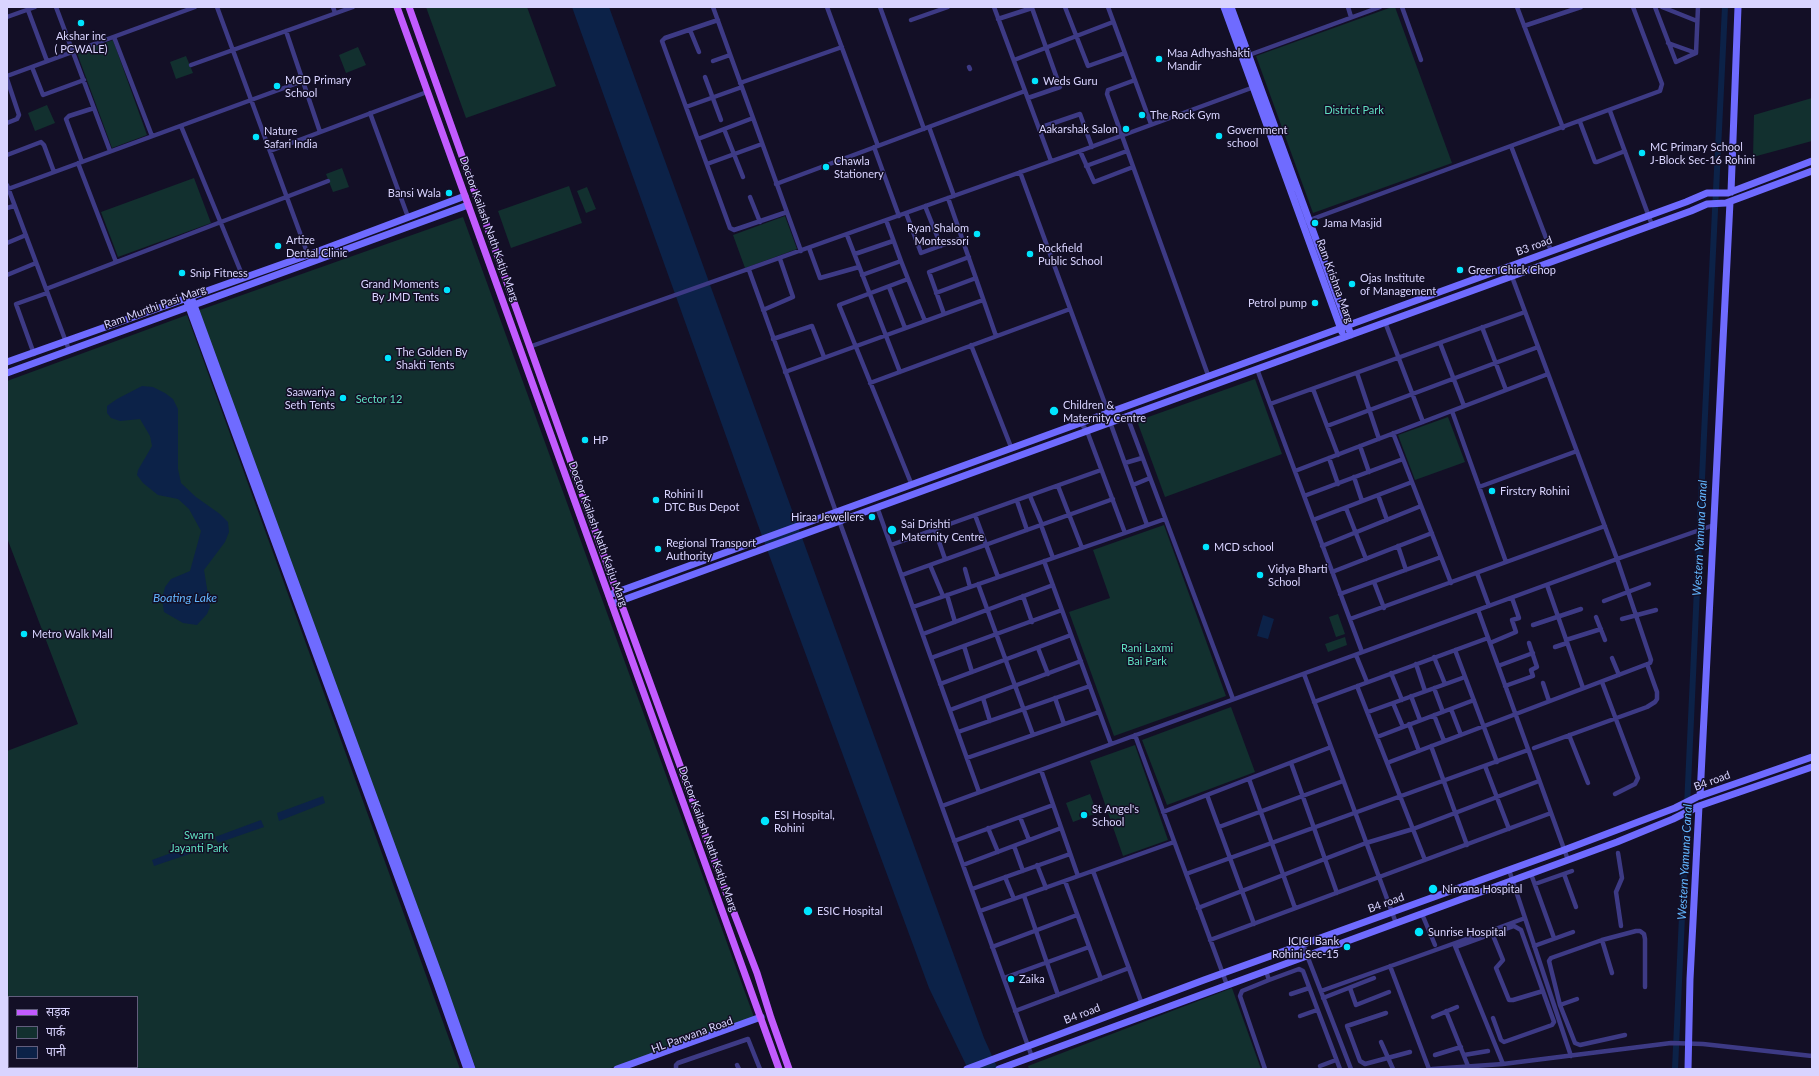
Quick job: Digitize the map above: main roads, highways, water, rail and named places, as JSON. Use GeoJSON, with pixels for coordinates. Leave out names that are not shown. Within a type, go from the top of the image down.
{"type":"FeatureCollection","features":[{"type":"Feature","properties":{"kind":"main road","name":"Doctor Kailash Nath Katju Marg"},"geometry":{"type":"LineString","coordinates":[[397,7],[779,1069]]}},
{"type":"Feature","properties":{"kind":"main road","name":"Doctor Kailash Nath Katju Marg"},"geometry":{"type":"LineString","coordinates":[[409,7],[620,601],[757,973],[771,1018],[790,1069]]}},
{"type":"Feature","properties":{"kind":"main road"},"geometry":{"type":"LineString","coordinates":[[418,67],[429,63]]}},
{"type":"Feature","properties":{"kind":"main road"},"geometry":{"type":"LineString","coordinates":[[498,289],[508,286]]}},
{"type":"Feature","properties":{"kind":"main road"},"geometry":{"type":"LineString","coordinates":[[740,958],[749,954]]}},
{"type":"Feature","properties":{"kind":"water"},"geometry":{"type":"Polygon","coordinates":[[[572,7],[609,7],[984,1038],[998,1069],[968,1069],[929,988],[758,525],[572,7]]]}},
{"type":"Feature","properties":{"kind":"water","name":"Boating Lake"},"geometry":{"type":"Polygon","coordinates":[[[142,386],[153,387],[173,399],[178,409],[178,469],[181,483],[228,522],[229,532],[225,542],[204,570],[210,607],[207,614],[197,625],[183,623],[164,612],[162,599],[165,587],[171,579],[190,571],[201,531],[189,509],[178,499],[158,495],[143,483],[137,475],[138,470],[152,446],[150,436],[140,419],[120,421],[111,418],[107,413],[107,406],[142,386]]]}},
{"type":"Feature","properties":{"kind":"water"},"geometry":{"type":"Polygon","coordinates":[[[1263,615],[1274,619],[1268,639],[1257,636],[1263,615]]]}},
{"type":"Feature","properties":{"kind":"water"},"geometry":{"type":"Polygon","coordinates":[[[323,796],[325,803],[279,821],[277,813],[323,796]]]}},
{"type":"Feature","properties":{"kind":"water"},"geometry":{"type":"Polygon","coordinates":[[[261,820],[264,827],[218,843],[215,837],[261,820]]]}},
{"type":"Feature","properties":{"kind":"water"},"geometry":{"type":"Polygon","coordinates":[[[201,842],[204,849],[154,866],[152,860],[201,842]]]}},
{"type":"Feature","properties":{"kind":"waterway","name":"Western Yamuna Canal"},"geometry":{"type":"LineString","coordinates":[[1675,1069],[1725,7]]}},
{"type":"Feature","properties":{"kind":"place","name":"Akshar inc ( PCWALE)"},"geometry":{"type":"Point","coordinates":[81,23]}},
{"type":"Feature","properties":{"kind":"place","name":"Maa Adhyashakti Mandir"},"geometry":{"type":"Point","coordinates":[1159,59]}},
{"type":"Feature","properties":{"kind":"place","name":"Weds Guru"},"geometry":{"type":"Point","coordinates":[1035,81]}},
{"type":"Feature","properties":{"kind":"place","name":"MCD Primary School"},"geometry":{"type":"Point","coordinates":[277,86]}},
{"type":"Feature","properties":{"kind":"place","name":"The Rock Gym"},"geometry":{"type":"Point","coordinates":[1142,115]}},
{"type":"Feature","properties":{"kind":"place","name":"Aakarshak Salon"},"geometry":{"type":"Point","coordinates":[1126,129]}},
{"type":"Feature","properties":{"kind":"place","name":"Government school"},"geometry":{"type":"Point","coordinates":[1219,136]}},
{"type":"Feature","properties":{"kind":"place","name":"Nature Safari India"},"geometry":{"type":"Point","coordinates":[256,137]}},
{"type":"Feature","properties":{"kind":"place","name":"MC Primary School J-Block Sec-16 Rohini"},"geometry":{"type":"Point","coordinates":[1642,153]}},
{"type":"Feature","properties":{"kind":"place","name":"Chawla Stationery"},"geometry":{"type":"Point","coordinates":[826,167]}},
{"type":"Feature","properties":{"kind":"place","name":"Bansi Wala"},"geometry":{"type":"Point","coordinates":[449,193]}},
{"type":"Feature","properties":{"kind":"place","name":"Jama Masjid"},"geometry":{"type":"Point","coordinates":[1315,223]}},
{"type":"Feature","properties":{"kind":"place","name":"Ryan Shalom Montessori"},"geometry":{"type":"Point","coordinates":[977,234]}},
{"type":"Feature","properties":{"kind":"place","name":"Artize Dental Clinic"},"geometry":{"type":"Point","coordinates":[278,246]}},
{"type":"Feature","properties":{"kind":"place","name":"Rockfield Public School"},"geometry":{"type":"Point","coordinates":[1030,254]}},
{"type":"Feature","properties":{"kind":"place","name":"Green Chick Chop"},"geometry":{"type":"Point","coordinates":[1460,270]}},
{"type":"Feature","properties":{"kind":"place","name":"Snip Fitness"},"geometry":{"type":"Point","coordinates":[182,273]}},
{"type":"Feature","properties":{"kind":"place","name":"Ojas Institute of Management"},"geometry":{"type":"Point","coordinates":[1352,284]}},
{"type":"Feature","properties":{"kind":"place","name":"Grand Moments By JMD Tents"},"geometry":{"type":"Point","coordinates":[447,290]}},
{"type":"Feature","properties":{"kind":"place","name":"Petrol pump"},"geometry":{"type":"Point","coordinates":[1315,303]}},
{"type":"Feature","properties":{"kind":"place","name":"The Golden By Shakti Tents"},"geometry":{"type":"Point","coordinates":[388,358]}},
{"type":"Feature","properties":{"kind":"place","name":"Saawariya Seth Tents"},"geometry":{"type":"Point","coordinates":[343,398]}},
{"type":"Feature","properties":{"kind":"place","name":"Children & Maternity Centre"},"geometry":{"type":"Point","coordinates":[1054,411]}},
{"type":"Feature","properties":{"kind":"place","name":"HP"},"geometry":{"type":"Point","coordinates":[585,440]}},
{"type":"Feature","properties":{"kind":"place","name":"Firstcry Rohini"},"geometry":{"type":"Point","coordinates":[1492,491]}},
{"type":"Feature","properties":{"kind":"place","name":"Rohini II DTC Bus Depot"},"geometry":{"type":"Point","coordinates":[656,500]}},
{"type":"Feature","properties":{"kind":"place","name":"Hiraa Jewellers"},"geometry":{"type":"Point","coordinates":[872,517]}},
{"type":"Feature","properties":{"kind":"place","name":"Sai Drishti Maternity Centre"},"geometry":{"type":"Point","coordinates":[892,530]}},
{"type":"Feature","properties":{"kind":"place","name":"MCD school"},"geometry":{"type":"Point","coordinates":[1206,547]}},
{"type":"Feature","properties":{"kind":"place","name":"Regional Transport Authority"},"geometry":{"type":"Point","coordinates":[658,549]}},
{"type":"Feature","properties":{"kind":"place","name":"Vidya Bharti School"},"geometry":{"type":"Point","coordinates":[1260,575]}},
{"type":"Feature","properties":{"kind":"place","name":"Metro Walk Mall"},"geometry":{"type":"Point","coordinates":[24,634]}},
{"type":"Feature","properties":{"kind":"place","name":"St Angel's School"},"geometry":{"type":"Point","coordinates":[1084,815]}},
{"type":"Feature","properties":{"kind":"place","name":"ESI Hospital, Rohini"},"geometry":{"type":"Point","coordinates":[765,821]}},
{"type":"Feature","properties":{"kind":"place","name":"Nirvana Hospital"},"geometry":{"type":"Point","coordinates":[1433,889]}},
{"type":"Feature","properties":{"kind":"place","name":"ESIC Hospital"},"geometry":{"type":"Point","coordinates":[808,911]}},
{"type":"Feature","properties":{"kind":"place","name":"Sunrise Hospital"},"geometry":{"type":"Point","coordinates":[1419,932]}},
{"type":"Feature","properties":{"kind":"place","name":"ICICI Bank Rohini Sec-15"},"geometry":{"type":"Point","coordinates":[1347,947]}},
{"type":"Feature","properties":{"kind":"place","name":"Zaika"},"geometry":{"type":"Point","coordinates":[1011,979]}},
{"type":"Feature","properties":{"kind":"park label","name":"District Park"},"geometry":{"type":"Point","coordinates":[1354,110]}},
{"type":"Feature","properties":{"kind":"park label","name":"Sector 12"},"geometry":{"type":"Point","coordinates":[379,399]}},
{"type":"Feature","properties":{"kind":"park label","name":"Rani Laxmi Bai Park"},"geometry":{"type":"Point","coordinates":[1147,654]}},
{"type":"Feature","properties":{"kind":"park label","name":"Swarn Jayanti Park"},"geometry":{"type":"Point","coordinates":[199,841]}}]}
